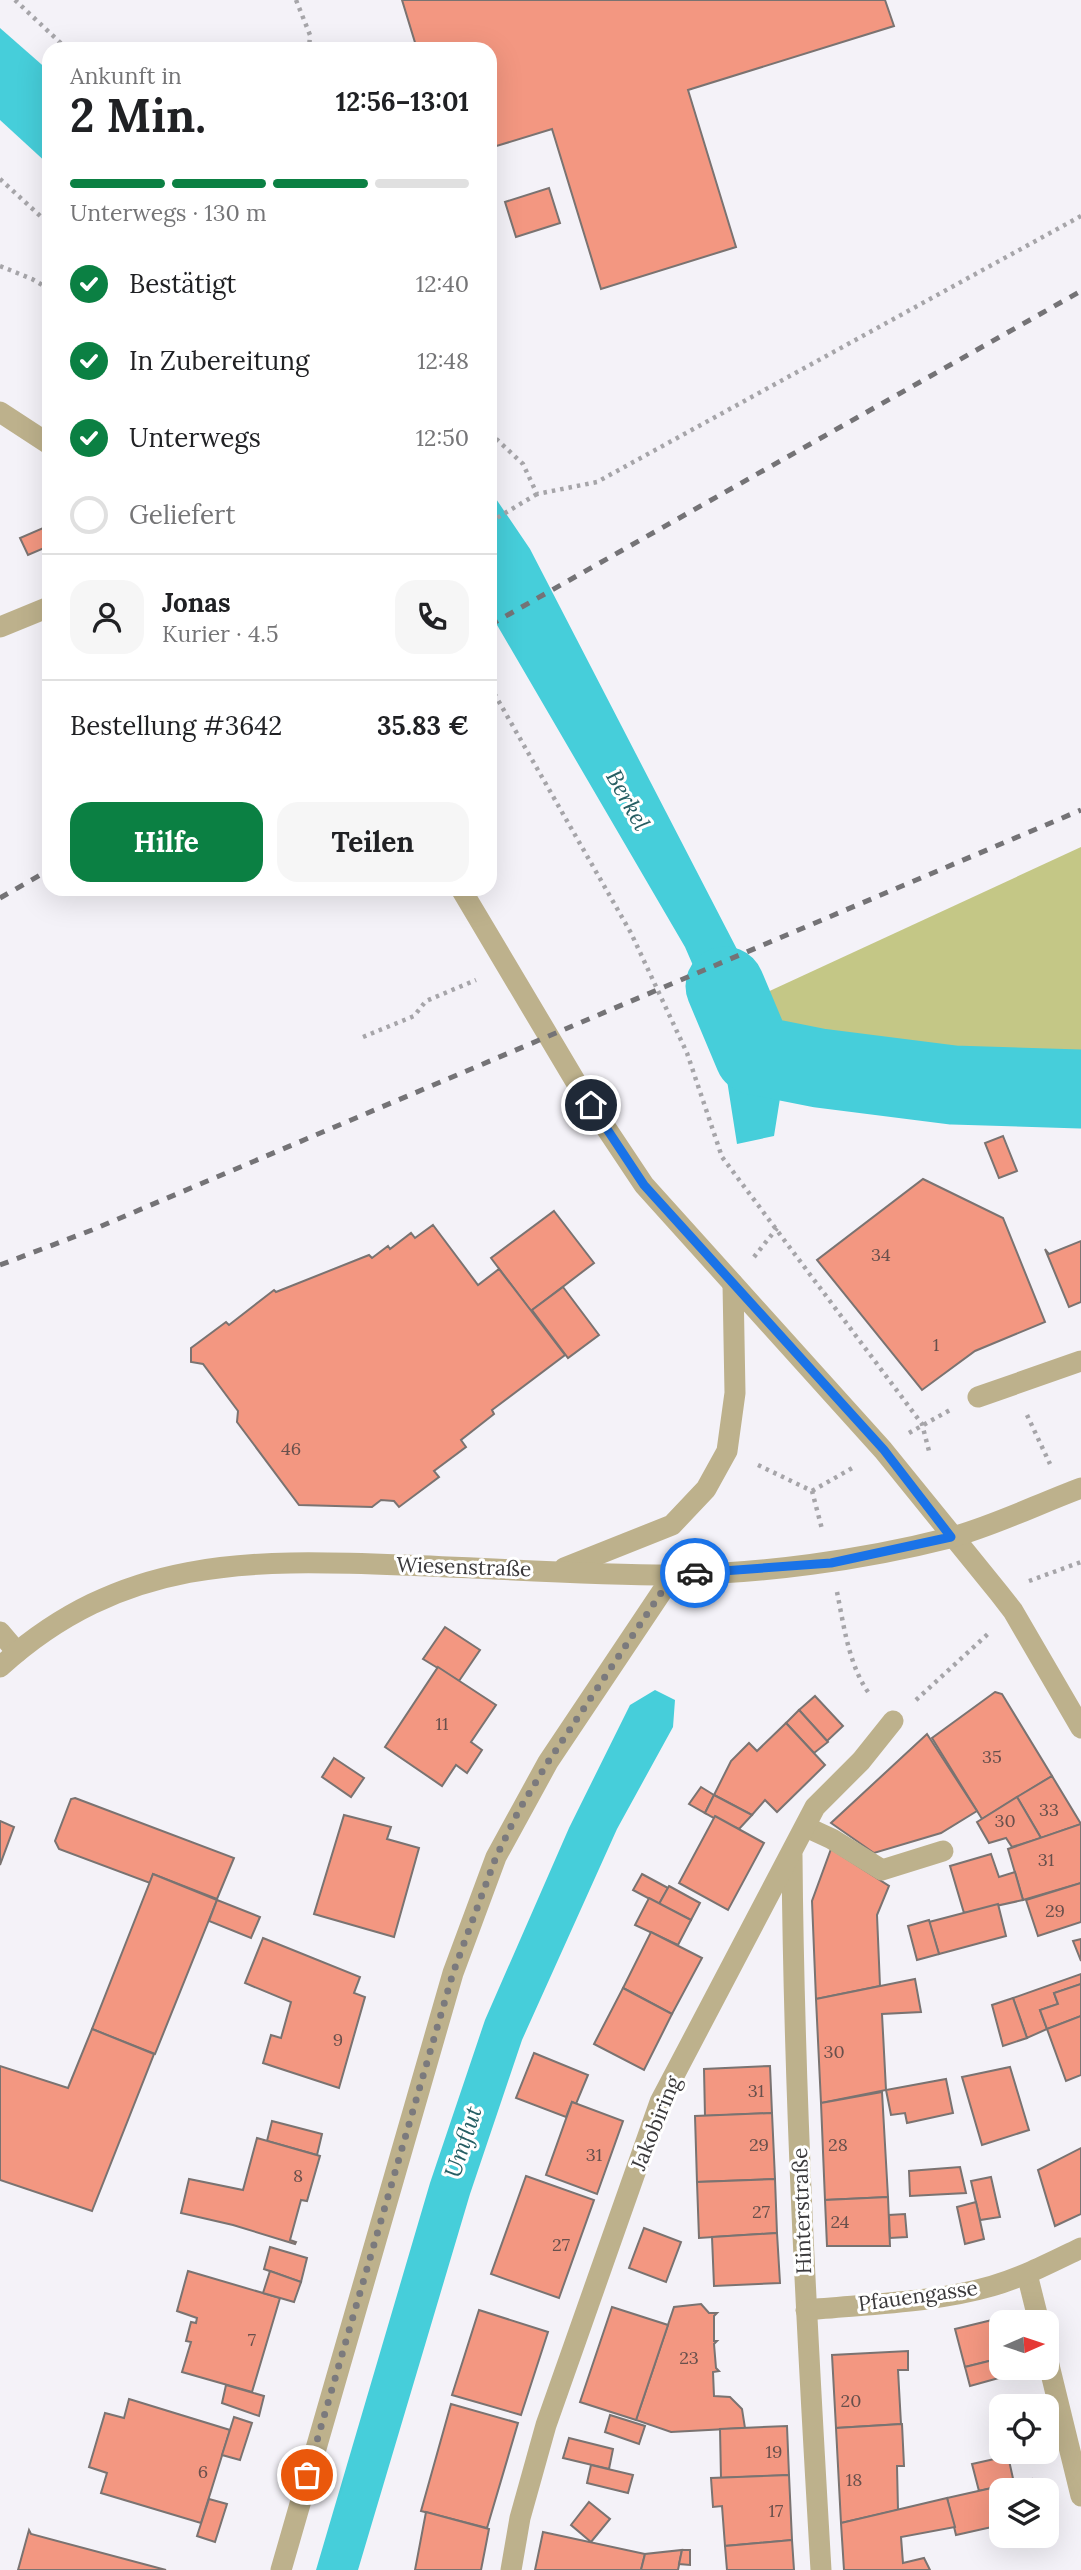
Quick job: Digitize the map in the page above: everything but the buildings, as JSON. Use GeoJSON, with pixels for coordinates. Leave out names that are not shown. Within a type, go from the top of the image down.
{"type":"FeatureCollection","features":[{"type":"Feature","properties":{"kind":"street"},"geometry":{"type":"LineString","coordinates":[[0,412],[42,439]]}},
{"type":"Feature","properties":{"kind":"street"},"geometry":{"type":"LineString","coordinates":[[0,627],[42,610]]}},
{"type":"Feature","properties":{"kind":"street"},"geometry":{"type":"LineString","coordinates":[[465,896],[549,1037],[644,1185],[884,1450],[951,1537],[1013,1611],[1081,1728]]}},
{"type":"Feature","properties":{"kind":"street"},"geometry":{"type":"LineString","coordinates":[[556,1571],[672,1525],[706,1489],[727,1451],[735,1393],[733,1284]]}},
{"type":"Feature","properties":{"kind":"street"},"geometry":{"type":"LineString","coordinates":[[978,1397],[1081,1361]]}},
{"type":"Feature","properties":{"kind":"street","name":"Wiesenstraße"},"geometry":{"type":"LineString","coordinates":[[0,1667],[59,1622],[120,1591],[153,1579],[223,1565],[371,1564],[673,1575],[831,1563],[951,1537],[1072,1491]]}},
{"type":"Feature","properties":{"kind":"street"},"geometry":{"type":"LineString","coordinates":[[281,2570],[453,1973],[496,1857],[519,1810],[548,1762],[673,1575]]}},
{"type":"Feature","properties":{"kind":"street"},"geometry":{"type":"LineString","coordinates":[[0,1632],[17,1652]]}},
{"type":"Feature","properties":{"kind":"street","name":"Jakobiring"},"geometry":{"type":"LineString","coordinates":[[510,2570],[520,2518],[546,2425],[660,2102],[816,1807],[861,1761],[893,1721]]}},
{"type":"Feature","properties":{"kind":"street"},"geometry":{"type":"LineString","coordinates":[[806,1827],[832,1839],[882,1870],[943,1851]]}},
{"type":"Feature","properties":{"kind":"street","name":"Hinterstraße"},"geometry":{"type":"LineString","coordinates":[[792,1851],[793,1964],[806,2310],[821,2570]]}},
{"type":"Feature","properties":{"kind":"street","name":"Pfauengasse"},"geometry":{"type":"LineString","coordinates":[[806,2310],[916,2300],[989,2287],[1027,2274],[1081,2248]]}},
{"type":"Feature","properties":{"kind":"street"},"geometry":{"type":"LineString","coordinates":[[1027,2274],[1036,2310]]}},
{"type":"Feature","properties":{"kind":"street"},"geometry":{"type":"LineString","coordinates":[[1053,2380],[1081,2496]]}},
{"type":"Feature","properties":{"kind":"path"},"geometry":{"type":"LineString","coordinates":[[15,0],[60,42]]}},
{"type":"Feature","properties":{"kind":"path"},"geometry":{"type":"LineString","coordinates":[[296,0],[310,35],[310,42]]}},
{"type":"Feature","properties":{"kind":"path"},"geometry":{"type":"LineString","coordinates":[[0,179],[42,218]]}},
{"type":"Feature","properties":{"kind":"path"},"geometry":{"type":"LineString","coordinates":[[497,518],[537,494],[597,482],[1081,216]]}},
{"type":"Feature","properties":{"kind":"path"},"geometry":{"type":"LineString","coordinates":[[0,266],[42,284]]}},
{"type":"Feature","properties":{"kind":"path"},"geometry":{"type":"LineString","coordinates":[[497,440],[523,464],[537,494]]}},
{"type":"Feature","properties":{"kind":"path"},"geometry":{"type":"LineString","coordinates":[[497,698],[631,933],[687,1053],[722,1157],[922,1424]]}},
{"type":"Feature","properties":{"kind":"path"},"geometry":{"type":"LineString","coordinates":[[363,1037],[414,1016],[426,1001],[507,967]]}},
{"type":"Feature","properties":{"kind":"path"},"geometry":{"type":"LineString","coordinates":[[1013,1385],[1072,1491]]}},
{"type":"Feature","properties":{"kind":"path"},"geometry":{"type":"LineString","coordinates":[[727,1451],[812,1491]]}},
{"type":"Feature","properties":{"kind":"path"},"geometry":{"type":"LineString","coordinates":[[999,1593],[1081,1562]]}},
{"type":"Feature","properties":{"kind":"path"},"geometry":{"type":"LineString","coordinates":[[831,1563],[847,1638],[862,1684],[893,1721],[1013,1611]]}},
{"type":"Feature","properties":{"kind":"green space"},"geometry":{"type":"Polygon","coordinates":[[[1081,847],[1081,1072],[952,1067],[788,1048],[761,995],[1081,847]]]}},
{"type":"Feature","properties":{"kind":"water"},"geometry":{"type":"Polygon","coordinates":[[[0,28],[42,65],[42,159],[0,120],[0,28]]]}},
{"type":"Feature","properties":{"kind":"water"},"geometry":{"type":"Polygon","coordinates":[[[497,500],[530,549],[788,1048],[774,1136],[737,1144],[718,1023],[685,947],[497,625],[497,500]]]}},
{"type":"Feature","properties":{"kind":"water","name":"Umflut"},"geometry":{"type":"Polygon","coordinates":[[[655,1690],[675,1700],[673,1727],[617,1829],[522,2040],[470,2194],[358,2570],[316,2570],[430,2183],[485,2020],[569,1828],[630,1705],[655,1690]]]}},
{"type":"Feature","properties":{"kind":"waterway","name":"Berkel"},"geometry":{"type":"LineString","coordinates":[[725,986],[754,1055],[819,1068],[953,1085],[1081,1089]]}},
{"type":"Feature","properties":{"kind":"railway"},"geometry":{"type":"LineString","coordinates":[[497,621],[1081,291]]}},
{"type":"Feature","properties":{"kind":"railway"},"geometry":{"type":"LineString","coordinates":[[0,1265],[92,1230],[1081,810]]}},
{"type":"Feature","properties":{"kind":"railway"},"geometry":{"type":"LineString","coordinates":[[0,898],[42,874]]}},
{"type":"Feature","properties":{"kind":"way so far"},"geometry":{"type":"LineString","coordinates":[[307,2475],[453,1973],[496,1857],[519,1810],[548,1762],[673,1575],[695,1573]]}},
{"type":"Feature","properties":{"kind":"route"},"geometry":{"type":"LineString","coordinates":[[591,1105],[644,1185],[884,1450],[951,1537],[831,1563],[695,1573]]}}]}
